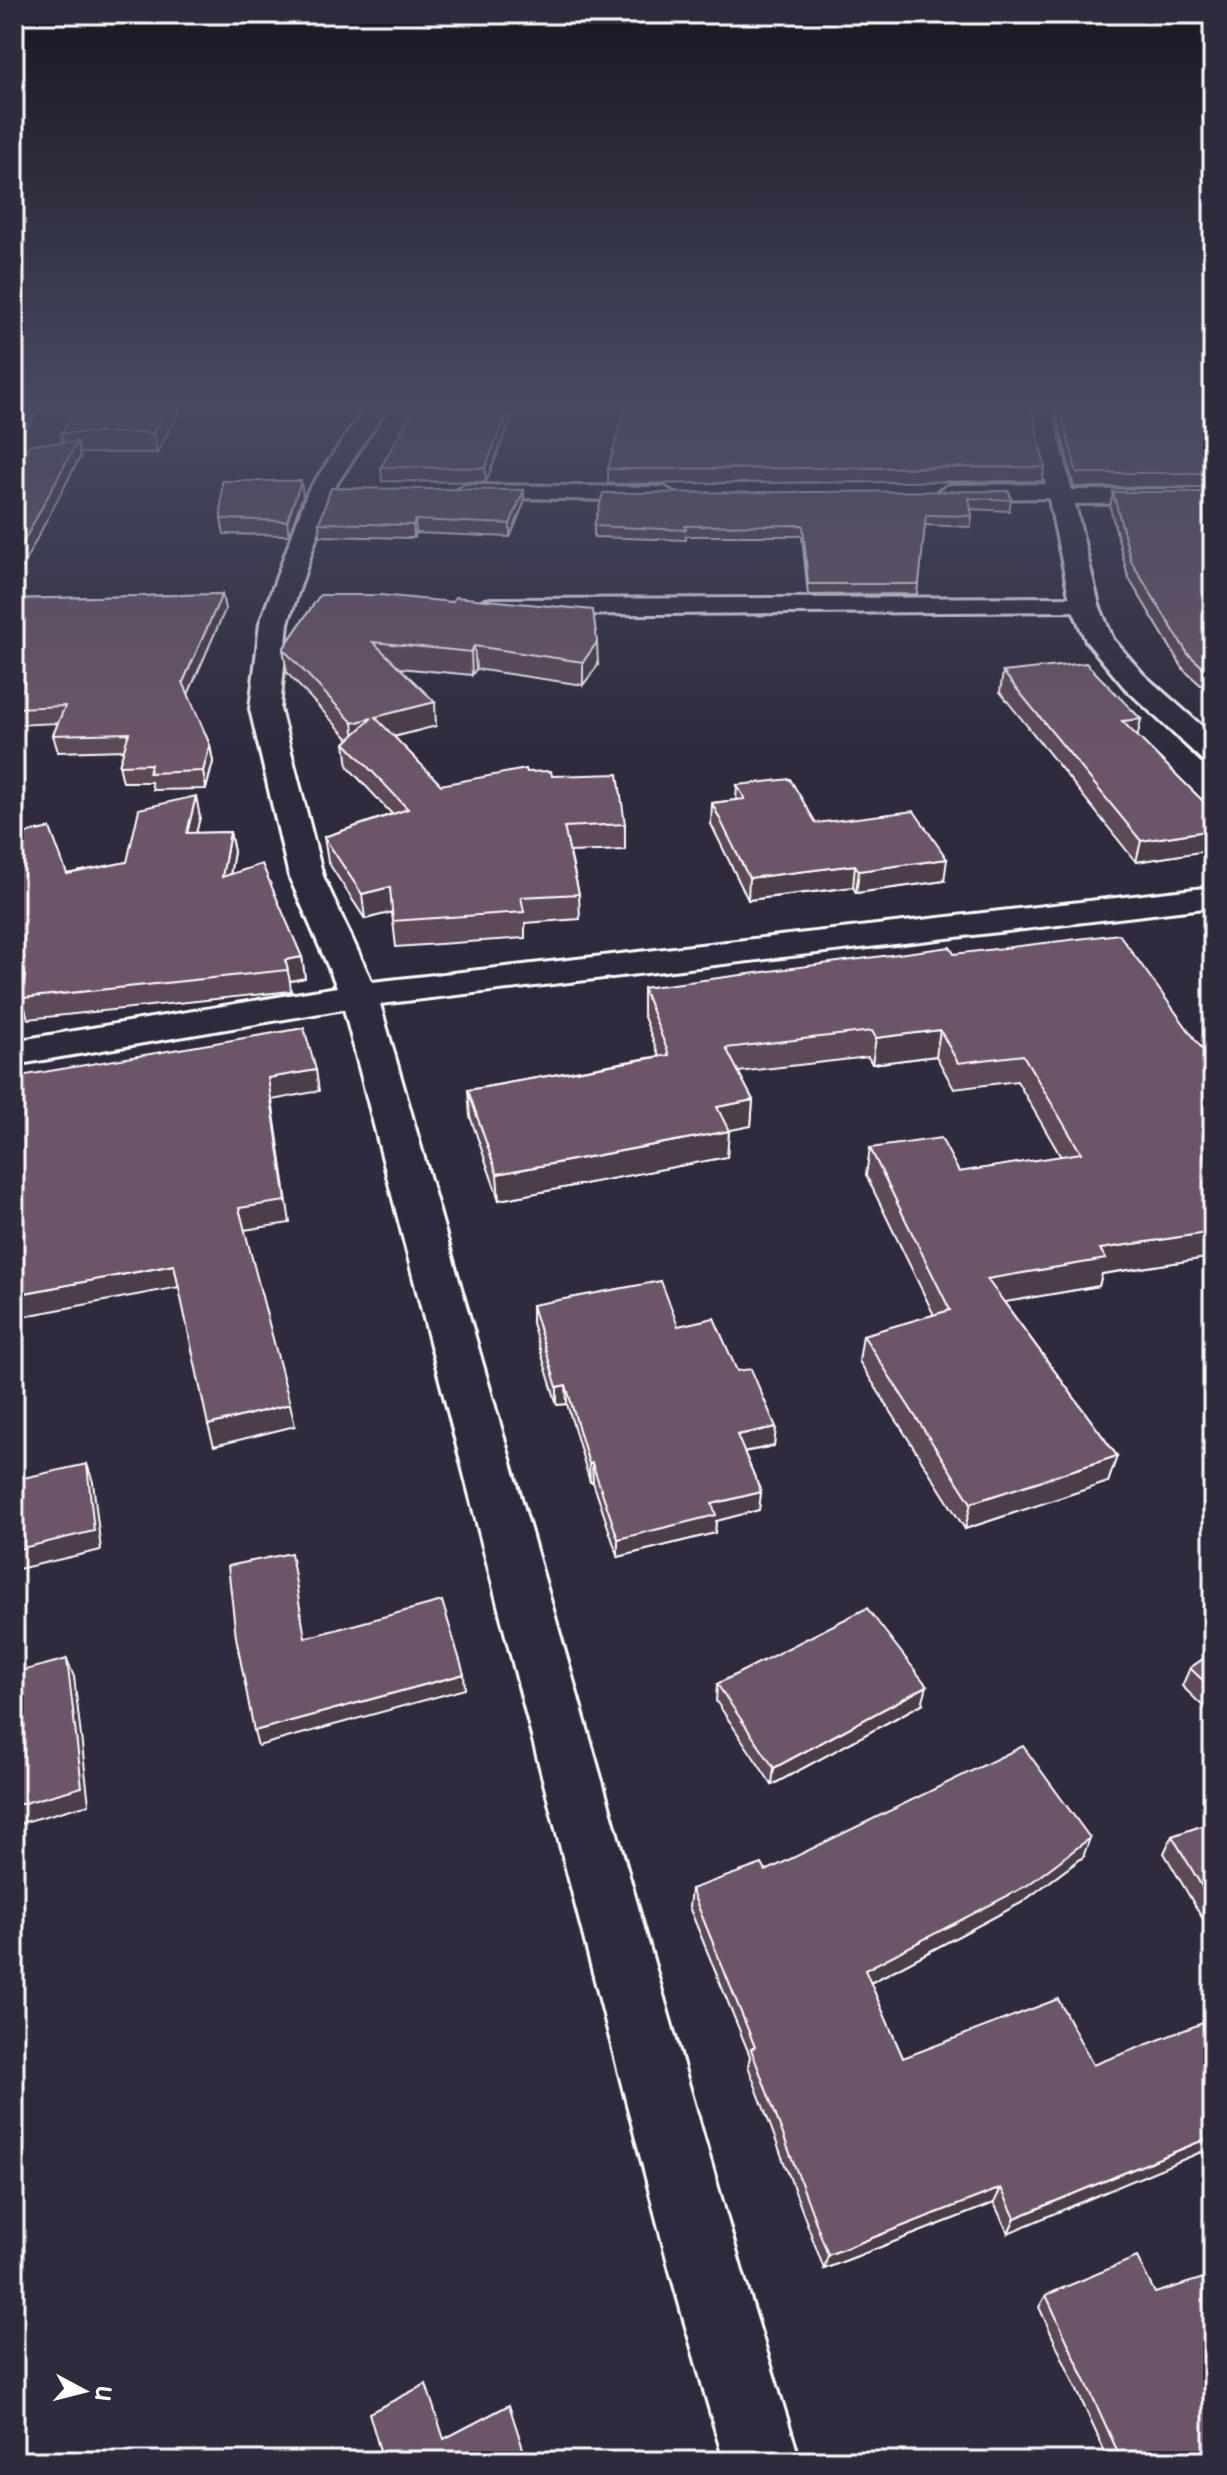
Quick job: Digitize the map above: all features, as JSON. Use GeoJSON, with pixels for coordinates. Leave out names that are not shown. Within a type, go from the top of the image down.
{"type":"FeatureCollection","features":[{"type":"Feature","properties":{"kind":"street"},"geometry":{"type":"LineString","coordinates":[[309,524],[274,623],[265,709],[301,853],[359,995],[706,2271],[762,2461]]}},
{"type":"Feature","properties":{"kind":"street"},"geometry":{"type":"LineString","coordinates":[[1066,524],[1085,605],[1100,641],[1134,681],[1213,753]]}},
{"type":"Feature","properties":{"kind":"street"},"geometry":{"type":"LineString","coordinates":[[471,607],[1085,605]]}},
{"type":"Feature","properties":{"kind":"street"},"geometry":{"type":"LineString","coordinates":[[282,607],[314,607]]}},
{"type":"Feature","properties":{"kind":"street"},"geometry":{"type":"LineString","coordinates":[[14,1053],[359,995],[1213,897]]}},
{"type":"Feature","properties":{"kind":"building"},"geometry":{"type":"Polygon","coordinates":[[[14,524],[33,524],[14,559],[14,524]]]}},
{"type":"Feature","properties":{"kind":"building"},"geometry":{"type":"Polygon","coordinates":[[[342,524],[414,524],[413,525],[342,524]]]}},
{"type":"Feature","properties":{"kind":"building"},"geometry":{"type":"Polygon","coordinates":[[[595,524],[925,524],[919,584],[808,584],[803,525],[685,526],[686,530],[594,526],[595,524]]]}},
{"type":"Feature","properties":{"kind":"building"},"geometry":{"type":"Polygon","coordinates":[[[1121,524],[1213,524],[1213,676],[1188,654],[1131,561],[1121,524]]]}},
{"type":"Feature","properties":{"kind":"building"},"geometry":{"type":"Polygon","coordinates":[[[222,594],[183,682],[210,745],[203,771],[149,773],[151,764],[119,765],[129,733],[53,735],[65,706],[14,708],[14,599],[222,594]]]}},
{"type":"Feature","properties":{"kind":"building"},"geometry":{"type":"Polygon","coordinates":[[[320,595],[380,595],[452,602],[455,597],[593,610],[597,642],[583,662],[474,646],[471,652],[373,642],[435,702],[375,717],[441,785],[526,769],[527,772],[551,771],[552,776],[618,774],[625,824],[564,827],[579,894],[521,897],[524,912],[393,921],[390,887],[362,894],[324,837],[408,809],[345,743],[372,718],[353,723],[283,649],[320,595]]]}},
{"type":"Feature","properties":{"kind":"building"},"geometry":{"type":"Polygon","coordinates":[[[1086,663],[1141,719],[1122,721],[1213,811],[1213,830],[1141,841],[1003,672],[1086,663]]]}},
{"type":"Feature","properties":{"kind":"building"},"geometry":{"type":"Polygon","coordinates":[[[790,779],[816,823],[914,811],[947,859],[859,871],[855,865],[749,878],[712,803],[745,799],[737,785],[790,779]]]}},
{"type":"Feature","properties":{"kind":"building"},"geometry":{"type":"Polygon","coordinates":[[[196,796],[187,833],[230,832],[222,877],[262,864],[302,957],[285,960],[288,970],[22,998],[25,972],[14,974],[14,836],[50,828],[67,874],[127,862],[139,809],[196,796]]]}},
{"type":"Feature","properties":{"kind":"building"},"geometry":{"type":"Polygon","coordinates":[[[1119,934],[1213,1064],[1213,1232],[1100,1249],[1106,1259],[987,1279],[1117,1456],[971,1503],[863,1335],[950,1310],[870,1148],[941,1138],[959,1172],[1081,1153],[1023,1055],[958,1063],[940,1030],[876,1038],[872,1031],[726,1048],[753,1100],[717,1107],[729,1131],[497,1174],[468,1090],[669,1055],[643,988],[950,947],[954,954],[1119,934]]]}},
{"type":"Feature","properties":{"kind":"building"},"geometry":{"type":"Polygon","coordinates":[[[304,1028],[316,1070],[268,1078],[286,1201],[239,1208],[290,1404],[208,1425],[174,1265],[14,1295],[14,1077],[304,1028]]]}},
{"type":"Feature","properties":{"kind":"building"},"geometry":{"type":"Polygon","coordinates":[[[661,1281],[678,1326],[714,1318],[737,1371],[751,1369],[776,1427],[737,1435],[761,1492],[712,1504],[716,1515],[618,1539],[592,1463],[589,1464],[566,1385],[557,1387],[532,1305],[661,1281]]]}},
{"type":"Feature","properties":{"kind":"building"},"geometry":{"type":"Polygon","coordinates":[[[87,1464],[94,1531],[14,1550],[14,1480],[87,1464]]]}},
{"type":"Feature","properties":{"kind":"building"},"geometry":{"type":"Polygon","coordinates":[[[291,1553],[305,1638],[442,1601],[464,1674],[254,1731],[236,1637],[228,1566],[291,1553]]]}},
{"type":"Feature","properties":{"kind":"building"},"geometry":{"type":"Polygon","coordinates":[[[867,1608],[927,1686],[774,1768],[717,1684],[867,1608]]]}},
{"type":"Feature","properties":{"kind":"building"},"geometry":{"type":"Polygon","coordinates":[[[1213,1652],[1213,1690],[1190,1668],[1213,1652]]]}},
{"type":"Feature","properties":{"kind":"building"},"geometry":{"type":"Polygon","coordinates":[[[67,1659],[82,1787],[14,1806],[14,1673],[67,1659]]]}},
{"type":"Feature","properties":{"kind":"building"},"geometry":{"type":"Polygon","coordinates":[[[1023,1746],[1090,1838],[1028,1885],[865,1970],[903,2058],[1058,1999],[1093,2065],[1213,2019],[1213,2136],[1015,2218],[1001,2188],[828,2255],[751,2049],[755,2047],[691,1889],[762,1864],[766,1871],[1023,1746]]]}},
{"type":"Feature","properties":{"kind":"building"},"geometry":{"type":"Polygon","coordinates":[[[1213,1822],[1213,1905],[1172,1836],[1213,1822]]]}},
{"type":"Feature","properties":{"kind":"building"},"geometry":{"type":"Polygon","coordinates":[[[1137,2257],[1155,2293],[1213,2275],[1213,2461],[1122,2461],[1046,2295],[1137,2257]]]}},
{"type":"Feature","properties":{"kind":"building"},"geometry":{"type":"Polygon","coordinates":[[[426,2384],[444,2439],[509,2405],[527,2461],[383,2461],[369,2413],[426,2384]]]}}]}
